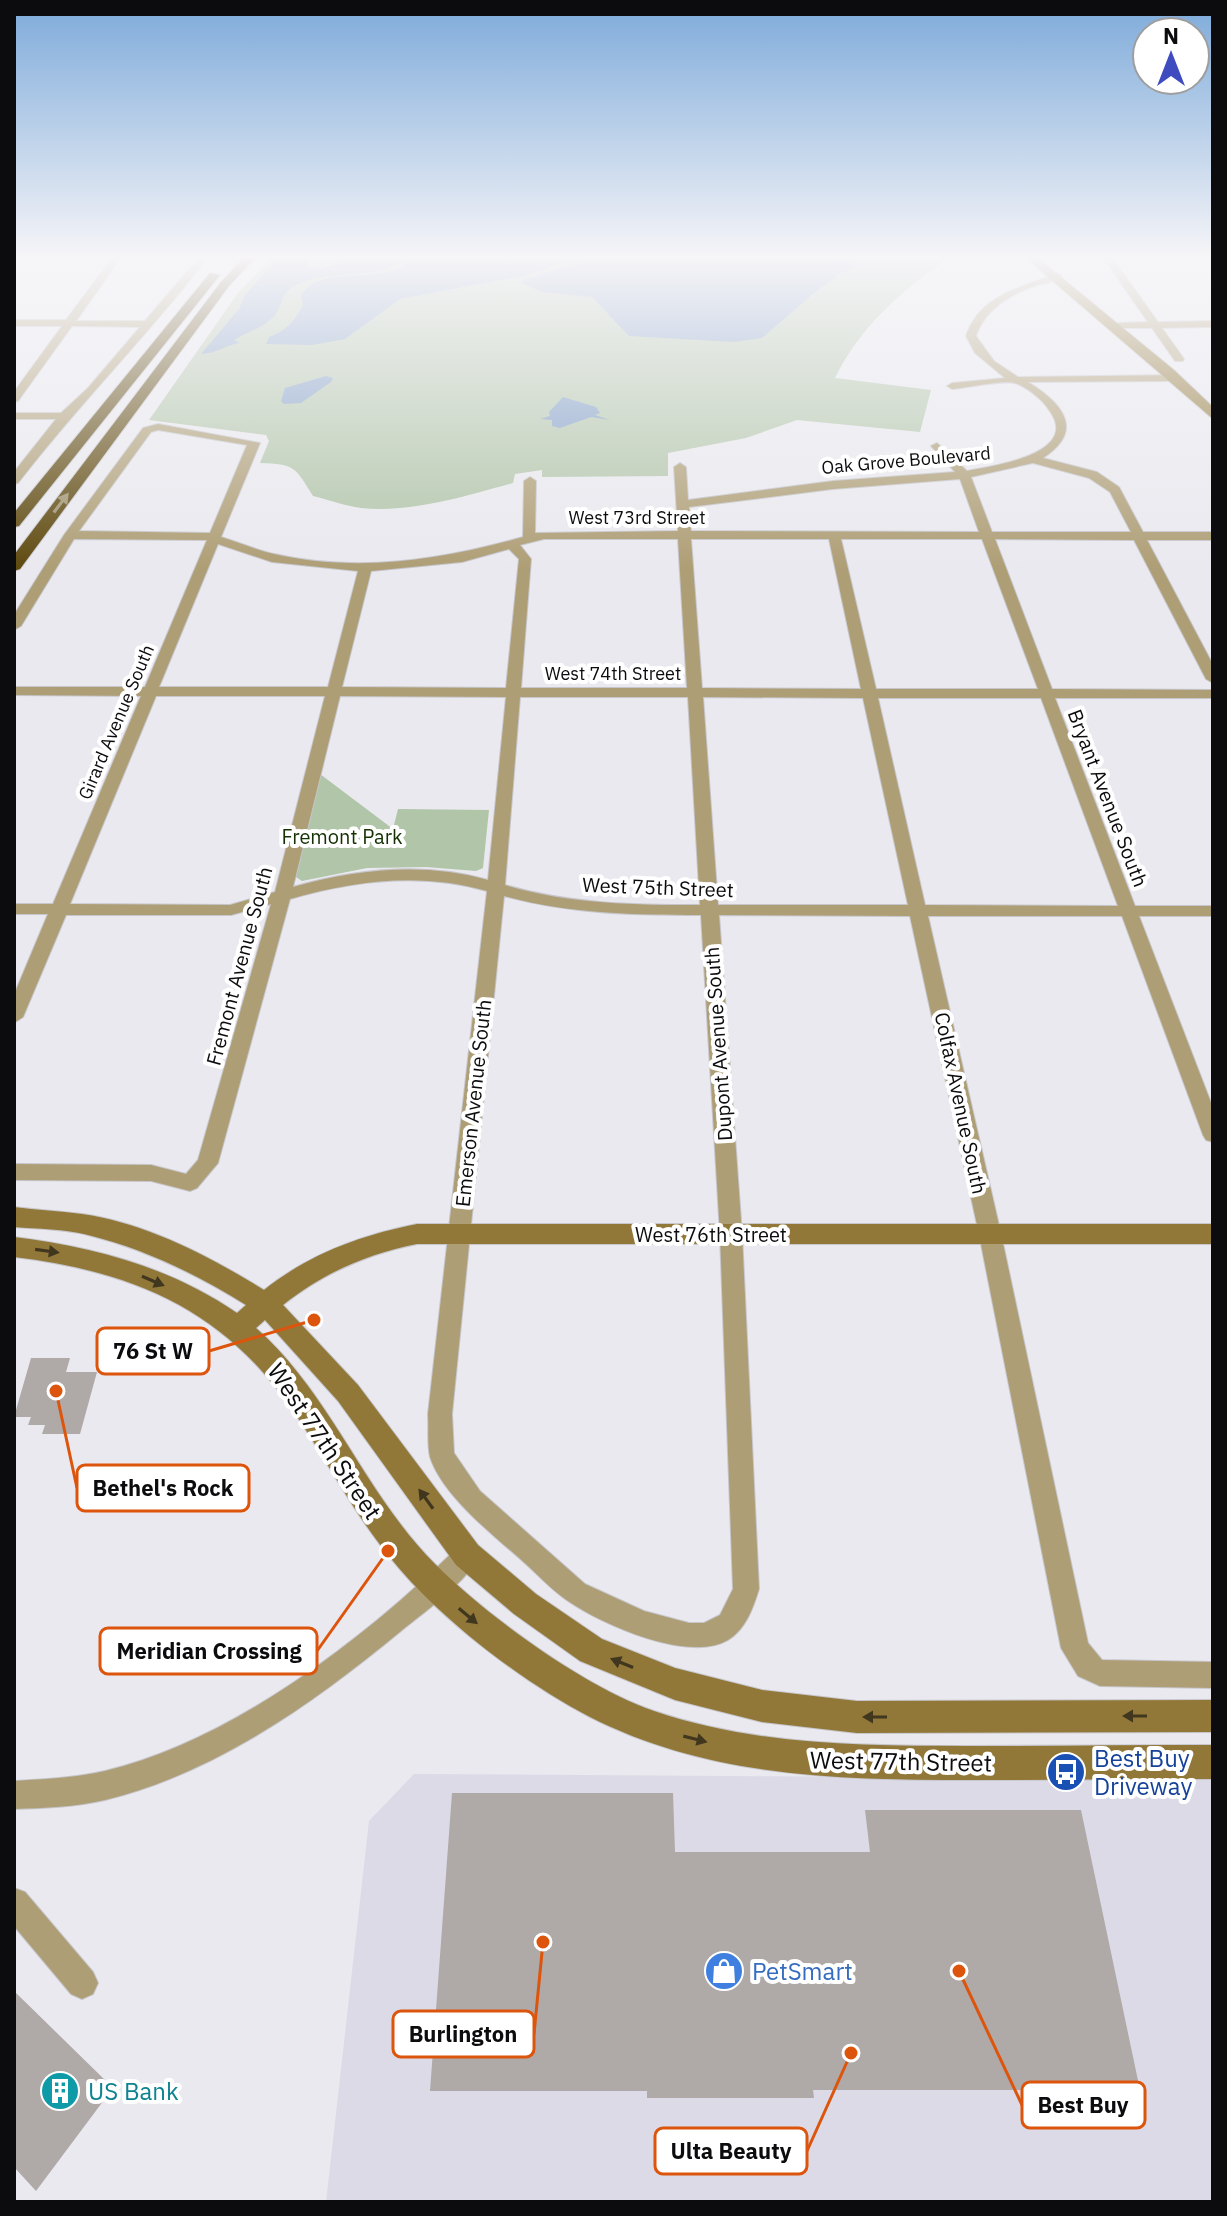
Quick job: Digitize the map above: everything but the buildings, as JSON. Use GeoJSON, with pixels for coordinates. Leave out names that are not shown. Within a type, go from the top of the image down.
{"type":"FeatureCollection","features":[{"type":"Feature","properties":{"kind":"highway"},"geometry":{"type":"LineString","coordinates":[[14,523],[143,362]]}},
{"type":"Feature","properties":{"kind":"highway"},"geometry":{"type":"LineString","coordinates":[[14,566],[166,362]]}},
{"type":"Feature","properties":{"kind":"street"},"geometry":{"type":"LineString","coordinates":[[14,399],[40,362]]}},
{"type":"Feature","properties":{"kind":"street"},"geometry":{"type":"LineString","coordinates":[[14,480],[18,468],[115,362]]}},
{"type":"Feature","properties":{"kind":"street","name":"Oak Grove Boulevard"},"geometry":{"type":"LineString","coordinates":[[682,504],[837,484],[992,472],[1033,459],[1057,443],[1062,425],[1052,406],[1042,397],[990,362]]}},
{"type":"Feature","properties":{"kind":"street"},"geometry":{"type":"LineString","coordinates":[[1158,362],[1213,415]]}},
{"type":"Feature","properties":{"kind":"street"},"geometry":{"type":"LineString","coordinates":[[952,386],[1014,380],[1177,378]]}},
{"type":"Feature","properties":{"kind":"street"},"geometry":{"type":"LineString","coordinates":[[14,416],[64,416]]}},
{"type":"Feature","properties":{"kind":"street","name":"Girard Avenue South"},"geometry":{"type":"LineString","coordinates":[[14,1017],[254,443],[229,436],[150,428],[70,535]]}},
{"type":"Feature","properties":{"kind":"street"},"geometry":{"type":"LineString","coordinates":[[937,446],[964,475]]}},
{"type":"Feature","properties":{"kind":"street"},"geometry":{"type":"LineString","coordinates":[[1033,459],[1093,475],[1110,485],[1213,679]]}},
{"type":"Feature","properties":{"kind":"street","name":"Dupont Avenue South"},"geometry":{"type":"LineString","coordinates":[[680,467],[731,1234],[746,1589],[735,1620]]}},
{"type":"Feature","properties":{"kind":"street","name":"Bryant Avenue South"},"geometry":{"type":"LineString","coordinates":[[964,475],[1213,1135]]}},
{"type":"Feature","properties":{"kind":"street","name":"Emerson Avenue South"},"geometry":{"type":"LineString","coordinates":[[530,481],[521,541],[525,559],[515,693],[440,1414],[442,1455],[471,1499],[591,1602],[673,1635],[694,1638],[717,1632],[735,1620]]}},
{"type":"Feature","properties":{"kind":"street"},"geometry":{"type":"LineString","coordinates":[[14,626],[70,535]]}},
{"type":"Feature","properties":{"kind":"street","name":"West 73rd Street"},"geometry":{"type":"LineString","coordinates":[[70,535],[204,535],[272,558],[365,568],[431,563],[521,541],[684,535],[1213,536]]}},
{"type":"Feature","properties":{"kind":"street","name":"Colfax Avenue South"},"geometry":{"type":"LineString","coordinates":[[834,535],[990,1234],[1075,1648],[1079,1659],[1088,1667],[1112,1675],[1213,1675]]}},
{"type":"Feature","properties":{"kind":"street","name":"Fremont Avenue South"},"geometry":{"type":"LineString","coordinates":[[14,1172],[151,1173],[190,1183],[208,1163],[282,897],[365,568]]}},
{"type":"Feature","properties":{"kind":"street","name":"West 74th Street"},"geometry":{"type":"LineString","coordinates":[[14,691],[1213,694]]}},
{"type":"Feature","properties":{"kind":"street","name":"West 75th Street"},"geometry":{"type":"LineString","coordinates":[[14,909],[209,911],[253,906],[326,883],[393,875],[458,877],[531,898],[585,907],[710,912],[1213,911]]}},
{"type":"Feature","properties":{"kind":"street","name":"West 77th Street"},"geometry":{"type":"LineString","coordinates":[[14,1217],[85,1224],[149,1243],[207,1268],[264,1303],[305,1343],[348,1393],[467,1555],[525,1604],[591,1650],[675,1684],[762,1706],[857,1717],[1213,1716]]}},
{"type":"Feature","properties":{"kind":"street","name":"West 76th Street"},"geometry":{"type":"LineString","coordinates":[[237,1330],[264,1303],[302,1275],[356,1249],[395,1238],[459,1233],[1213,1234]]}},
{"type":"Feature","properties":{"kind":"street","name":"West 77th Street"},"geometry":{"type":"LineString","coordinates":[[14,1247],[80,1256],[128,1270],[177,1291],[237,1330],[262,1350],[282,1375],[312,1415],[385,1528],[436,1588],[474,1622],[605,1707],[683,1737],[773,1758],[856,1763],[1213,1762]]}},
{"type":"Feature","properties":{"kind":"street"},"geometry":{"type":"LineString","coordinates":[[14,1795],[63,1792],[115,1783],[204,1748],[306,1691],[436,1588],[467,1555]]}},
{"type":"Feature","properties":{"kind":"street"},"geometry":{"type":"LineString","coordinates":[[14,1903],[82,1983]]}},
{"type":"Feature","properties":{"kind":"shaded area"},"geometry":{"type":"Polygon","coordinates":[[[414,1774],[1213,1779],[1213,2202],[326,2202],[369,1821],[414,1774]]]}},
{"type":"Feature","properties":{"kind":"green space"},"geometry":{"type":"Polygon","coordinates":[[[189,362],[844,362],[835,378],[931,390],[920,432],[797,420],[746,438],[668,453],[668,476],[542,477],[542,470],[515,474],[513,483],[458,498],[419,506],[380,509],[355,507],[313,496],[293,469],[281,464],[260,463],[269,441],[266,435],[149,420],[189,362]]]}},
{"type":"Feature","properties":{"kind":"green space","name":"Fremont Park"},"geometry":{"type":"Polygon","coordinates":[[[320,774],[393,829],[398,809],[489,810],[483,868],[476,871],[426,867],[367,868],[302,881],[293,875],[320,774]]]}},
{"type":"Feature","properties":{"kind":"water"},"geometry":{"type":"Polygon","coordinates":[[[326,376],[333,378],[331,382],[301,403],[284,404],[281,401],[285,388],[326,376]]]}},
{"type":"Feature","properties":{"kind":"water"},"geometry":{"type":"Polygon","coordinates":[[[563,397],[596,407],[600,413],[595,415],[610,420],[591,417],[560,428],[552,426],[552,420],[540,419],[550,416],[549,412],[563,397]]]}},
{"type":"Feature","properties":{"kind":"place","name":"76 St W"},"geometry":{"type":"Point","coordinates":[314,1320]}},
{"type":"Feature","properties":{"kind":"place","name":"Bethel's Rock"},"geometry":{"type":"Point","coordinates":[56,1391]}},
{"type":"Feature","properties":{"kind":"place","name":"Meridian Crossing"},"geometry":{"type":"Point","coordinates":[388,1551]}},
{"type":"Feature","properties":{"kind":"place","name":"Best Buy Driveway"},"geometry":{"type":"Point","coordinates":[1066,1772]}},
{"type":"Feature","properties":{"kind":"place","name":"Burlington"},"geometry":{"type":"Point","coordinates":[543,1942]}},
{"type":"Feature","properties":{"kind":"place","name":"PetSmart"},"geometry":{"type":"Point","coordinates":[724,1971]}},
{"type":"Feature","properties":{"kind":"place","name":"Best Buy"},"geometry":{"type":"Point","coordinates":[959,1971]}},
{"type":"Feature","properties":{"kind":"place","name":"Ulta Beauty"},"geometry":{"type":"Point","coordinates":[851,2053]}},
{"type":"Feature","properties":{"kind":"place","name":"US Bank"},"geometry":{"type":"Point","coordinates":[60,2091]}}]}
